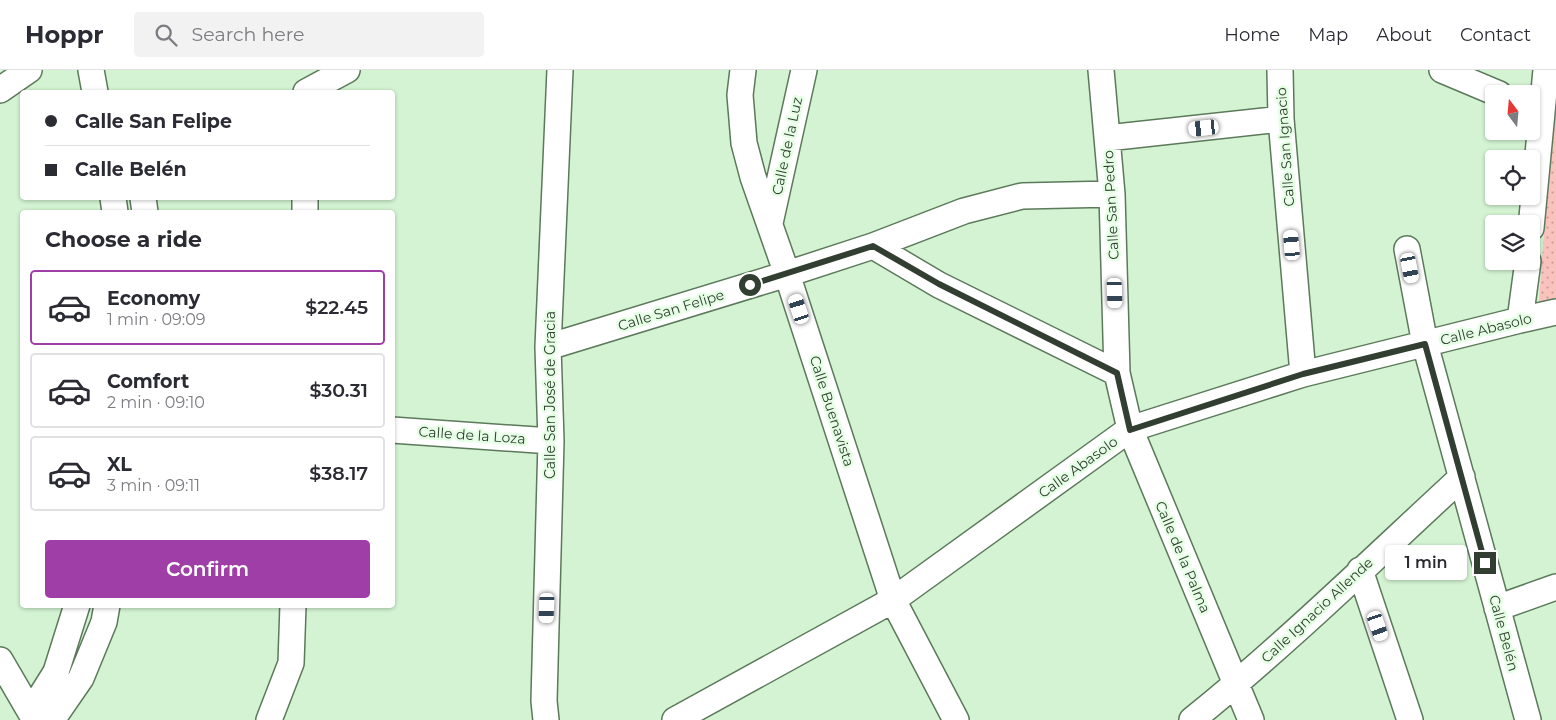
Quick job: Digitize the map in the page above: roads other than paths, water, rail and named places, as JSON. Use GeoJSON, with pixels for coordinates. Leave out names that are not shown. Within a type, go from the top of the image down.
{"type":"FeatureCollection","features":[{"type":"Feature","properties":{"kind":"street"},"geometry":{"type":"LineString","coordinates":[[0,90],[29,70]]}},
{"type":"Feature","properties":{"kind":"street"},"geometry":{"type":"LineString","coordinates":[[91,70],[95,90]]}},
{"type":"Feature","properties":{"kind":"street"},"geometry":{"type":"LineString","coordinates":[[310,90],[347,70]]}},
{"type":"Feature","properties":{"kind":"street","name":"Calle San José de Gracia"},"geometry":{"type":"LineString","coordinates":[[546,720],[544,701],[551,441],[548,347],[560,70]]}},
{"type":"Feature","properties":{"kind":"street","name":"Calle Buenavista"},"geometry":{"type":"LineString","coordinates":[[743,70],[740,95],[744,143],[753,177],[787,274],[893,600],[956,720]]}},
{"type":"Feature","properties":{"kind":"street","name":"Calle de la Luz"},"geometry":{"type":"LineString","coordinates":[[770,223],[804,70]]}},
{"type":"Feature","properties":{"kind":"street","name":"Calle San Pedro"},"geometry":{"type":"LineString","coordinates":[[1101,70],[1112,194],[1117,373],[1130,430]]}},
{"type":"Feature","properties":{"kind":"street","name":"Calle San Ignacio"},"geometry":{"type":"LineString","coordinates":[[1280,70],[1281,120],[1303,374]]}},
{"type":"Feature","properties":{"kind":"street"},"geometry":{"type":"LineString","coordinates":[[1442,70],[1485,88]]}},
{"type":"Feature","properties":{"kind":"street"},"geometry":{"type":"LineString","coordinates":[[1540,97],[1546,70]]}},
{"type":"Feature","properties":{"kind":"street"},"geometry":{"type":"LineString","coordinates":[[1107,138],[1281,120]]}},
{"type":"Feature","properties":{"kind":"street"},"geometry":{"type":"LineString","coordinates":[[1532,215],[1535,140]]}},
{"type":"Feature","properties":{"kind":"street","name":"Calle San Felipe"},"geometry":{"type":"LineString","coordinates":[[548,347],[873,246],[964,211],[1022,196],[1112,194]]}},
{"type":"Feature","properties":{"kind":"street"},"geometry":{"type":"LineString","coordinates":[[873,246],[939,284],[1117,373]]}},
{"type":"Feature","properties":{"kind":"street","name":"Calle Belén"},"geometry":{"type":"LineString","coordinates":[[1407,250],[1425,344],[1528,720]]}},
{"type":"Feature","properties":{"kind":"street"},"geometry":{"type":"LineString","coordinates":[[1520,320],[1527,270]]}},
{"type":"Feature","properties":{"kind":"street","name":"Calle Abasolo"},"geometry":{"type":"LineString","coordinates":[[675,720],[893,600],[1130,430],[1303,374],[1556,312]]}},
{"type":"Feature","properties":{"kind":"street","name":"Calle de la Loza"},"geometry":{"type":"LineString","coordinates":[[395,430],[551,441]]}},
{"type":"Feature","properties":{"kind":"street","name":"Calle de la Palma"},"geometry":{"type":"LineString","coordinates":[[1130,430],[1251,720]]}},
{"type":"Feature","properties":{"kind":"street","name":"Calle Ignacio Allende"},"geometry":{"type":"LineString","coordinates":[[1192,720],[1236,684],[1462,477]]}},
{"type":"Feature","properties":{"kind":"street"},"geometry":{"type":"LineString","coordinates":[[1360,570],[1410,720]]}},
{"type":"Feature","properties":{"kind":"street"},"geometry":{"type":"LineString","coordinates":[[1497,608],[1556,587]]}},
{"type":"Feature","properties":{"kind":"street"},"geometry":{"type":"LineString","coordinates":[[39,717],[56,672],[76,608]]}},
{"type":"Feature","properties":{"kind":"street"},"geometry":{"type":"LineString","coordinates":[[39,717],[81,678],[104,622],[106,608]]}},
{"type":"Feature","properties":{"kind":"street"},"geometry":{"type":"LineString","coordinates":[[269,720],[290,663],[293,608]]}},
{"type":"Feature","properties":{"kind":"street"},"geometry":{"type":"LineString","coordinates":[[0,660],[39,717]]}}]}
